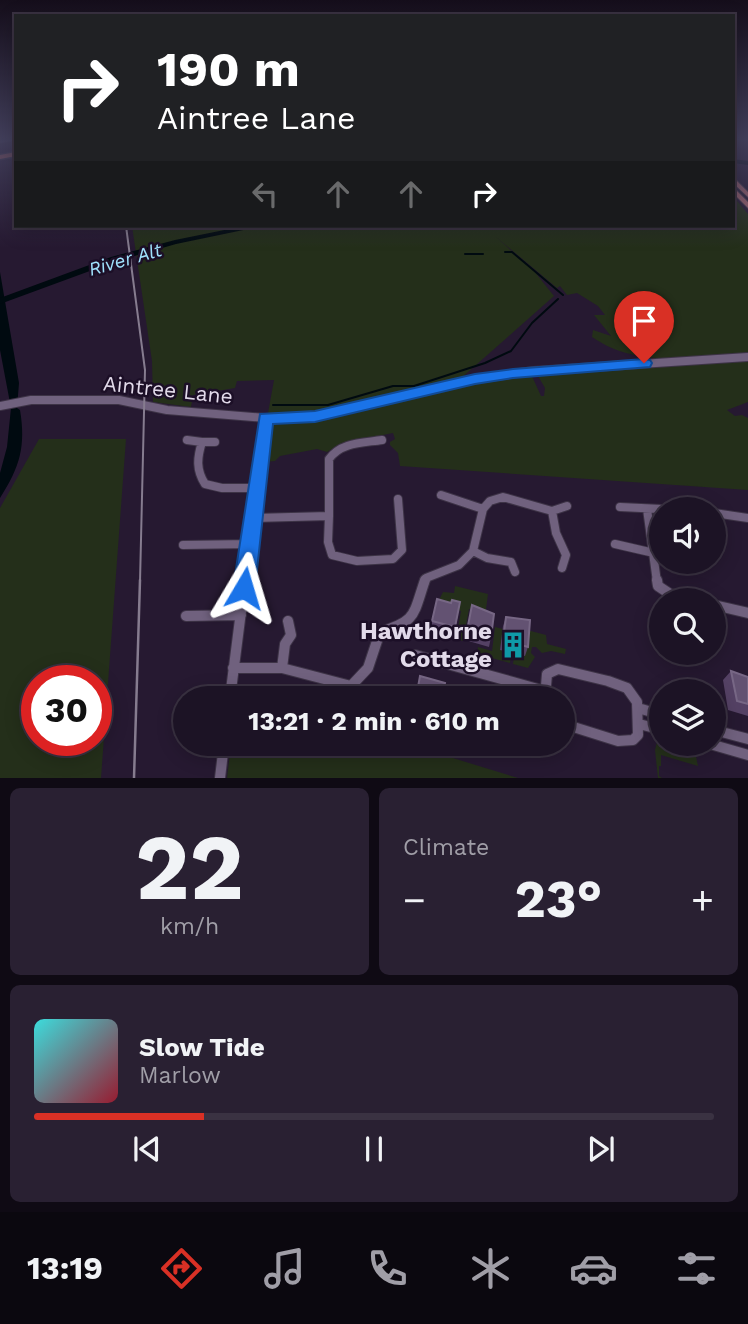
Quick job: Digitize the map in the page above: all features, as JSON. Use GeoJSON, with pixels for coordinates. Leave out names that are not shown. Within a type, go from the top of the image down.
{"type":"FeatureCollection","features":[{"type":"Feature","properties":{"kind":"main road"},"geometry":{"type":"LineString","coordinates":[[735,181],[748,195]]}},
{"type":"Feature","properties":{"kind":"main road"},"geometry":{"type":"LineString","coordinates":[[735,191],[748,206]]}},
{"type":"Feature","properties":{"kind":"main road","name":"Aintree Lane"},"geometry":{"type":"LineString","coordinates":[[3,406],[24,402],[119,400],[167,410],[265,418],[315,417],[475,379],[533,371],[748,357]]}},
{"type":"Feature","properties":{"kind":"street"},"geometry":{"type":"LineString","coordinates":[[231,686],[265,418]]}},
{"type":"Feature","properties":{"kind":"street"},"geometry":{"type":"LineString","coordinates":[[187,440],[215,442]]}},
{"type":"Feature","properties":{"kind":"street"},"geometry":{"type":"LineString","coordinates":[[382,440],[343,447],[332,453],[329,459],[329,551],[332,557],[341,560],[393,559],[402,550],[398,499]]}},
{"type":"Feature","properties":{"kind":"street"},"geometry":{"type":"LineString","coordinates":[[202,442],[197,473],[205,484],[222,488],[255,488]]}},
{"type":"Feature","properties":{"kind":"street"},"geometry":{"type":"LineString","coordinates":[[441,495],[483,509]]}},
{"type":"Feature","properties":{"kind":"street"},"geometry":{"type":"LineString","coordinates":[[233,668],[282,668],[351,686],[364,678],[372,658],[374,642],[380,632],[404,625],[413,616],[426,578],[459,565],[473,551],[483,509],[491,501],[503,497],[552,511],[567,506]]}},
{"type":"Feature","properties":{"kind":"street"},"geometry":{"type":"LineString","coordinates":[[620,507],[647,509],[649,522]]}},
{"type":"Feature","properties":{"kind":"street"},"geometry":{"type":"LineString","coordinates":[[552,511],[557,536],[567,550],[568,561],[562,568]]}},
{"type":"Feature","properties":{"kind":"street"},"geometry":{"type":"LineString","coordinates":[[726,515],[748,518]]}},
{"type":"Feature","properties":{"kind":"street"},"geometry":{"type":"LineString","coordinates":[[254,518],[329,516]]}},
{"type":"Feature","properties":{"kind":"street"},"geometry":{"type":"LineString","coordinates":[[183,545],[250,544]]}},
{"type":"Feature","properties":{"kind":"street"},"geometry":{"type":"LineString","coordinates":[[615,544],[649,552]]}},
{"type":"Feature","properties":{"kind":"street"},"geometry":{"type":"LineString","coordinates":[[473,551],[487,558],[510,562],[515,572]]}},
{"type":"Feature","properties":{"kind":"street"},"geometry":{"type":"LineString","coordinates":[[726,608],[748,613]]}},
{"type":"Feature","properties":{"kind":"street"},"geometry":{"type":"LineString","coordinates":[[186,616],[241,615]]}},
{"type":"Feature","properties":{"kind":"street"},"geometry":{"type":"LineString","coordinates":[[282,668],[285,644],[291,635],[288,621]]}},
{"type":"Feature","properties":{"kind":"street"},"geometry":{"type":"LineString","coordinates":[[415,655],[516,686]]}},
{"type":"Feature","properties":{"kind":"street"},"geometry":{"type":"LineString","coordinates":[[546,686],[547,674],[558,669],[627,688],[633,693],[639,724],[638,735],[633,740],[626,742],[575,727]]}},
{"type":"Feature","properties":{"kind":"street"},"geometry":{"type":"LineString","coordinates":[[638,708],[649,711]]}},
{"type":"Feature","properties":{"kind":"street"},"geometry":{"type":"LineString","coordinates":[[639,724],[649,727]]}},
{"type":"Feature","properties":{"kind":"street"},"geometry":{"type":"LineString","coordinates":[[726,733],[748,739]]}},
{"type":"Feature","properties":{"kind":"street"},"geometry":{"type":"LineString","coordinates":[[726,748],[748,755]]}},
{"type":"Feature","properties":{"kind":"street"},"geometry":{"type":"LineString","coordinates":[[220,778],[223,756]]}},
{"type":"Feature","properties":{"kind":"green space"},"geometry":{"type":"Polygon","coordinates":[[[735,198],[748,214],[748,354],[668,359],[628,354],[610,347],[592,337],[593,330],[611,336],[594,315],[605,315],[598,306],[577,293],[567,295],[560,286],[557,288],[496,237],[534,271],[554,296],[459,380],[311,414],[268,413],[274,380],[237,381],[235,388],[193,395],[191,407],[153,402],[152,361],[132,228],[735,228],[735,198]]]}},
{"type":"Feature","properties":{"kind":"green space"},"geometry":{"type":"Polygon","coordinates":[[[748,361],[748,402],[727,410],[735,416],[748,418],[748,490],[400,466],[398,453],[390,445],[395,439],[393,433],[342,443],[327,452],[317,449],[264,462],[269,421],[348,415],[449,387],[531,374],[541,396],[544,396],[545,388],[538,376],[564,372],[748,361]]]}},
{"type":"Feature","properties":{"kind":"green space"},"geometry":{"type":"Polygon","coordinates":[[[39,439],[126,439],[109,665],[21,665],[21,756],[103,756],[101,778],[0,778],[0,508],[39,439]]]}},
{"type":"Feature","properties":{"kind":"green space"},"geometry":{"type":"Polygon","coordinates":[[[455,586],[488,594],[485,617],[478,611],[469,609],[463,641],[456,639],[461,611],[437,604],[443,592],[454,593],[455,586]]]}},
{"type":"Feature","properties":{"kind":"green space"},"geometry":{"type":"Polygon","coordinates":[[[495,627],[503,629],[500,649],[511,656],[510,663],[477,654],[478,647],[492,651],[495,627]]]}},
{"type":"Feature","properties":{"kind":"green space"},"geometry":{"type":"Polygon","coordinates":[[[527,630],[546,635],[547,644],[566,649],[565,654],[551,651],[542,653],[532,647],[531,653],[535,657],[528,668],[513,664],[514,657],[519,658],[527,630]]]}},
{"type":"Feature","properties":{"kind":"green space"},"geometry":{"type":"Polygon","coordinates":[[[230,756],[446,756],[518,778],[227,778],[230,756]]]}},
{"type":"Feature","properties":{"kind":"green space"},"geometry":{"type":"Polygon","coordinates":[[[656,756],[661,756],[659,776],[662,778],[658,778],[656,756]]]}},
{"type":"Feature","properties":{"kind":"green space"},"geometry":{"type":"Polygon","coordinates":[[[664,756],[696,756],[698,766],[664,756]]]}},
{"type":"Feature","properties":{"kind":"shaded area"},"geometry":{"type":"Polygon","coordinates":[[[0,272],[19,383],[17,408],[20,410],[22,445],[17,466],[0,498],[0,473],[7,447],[11,408],[0,350],[0,272]]]}},
{"type":"Feature","properties":{"kind":"building"},"geometry":{"type":"Polygon","coordinates":[[[437,599],[451,603],[452,600],[460,602],[455,627],[432,621],[437,599]]]}},
{"type":"Feature","properties":{"kind":"building"},"geometry":{"type":"Polygon","coordinates":[[[472,605],[494,614],[491,637],[467,631],[472,605]]]}},
{"type":"Feature","properties":{"kind":"building"},"geometry":{"type":"Polygon","coordinates":[[[506,617],[530,620],[528,647],[503,640],[506,617]]]}},
{"type":"Feature","properties":{"kind":"building"},"geometry":{"type":"Polygon","coordinates":[[[731,671],[748,677],[748,704],[737,701],[731,671]]]}},
{"type":"Feature","properties":{"kind":"building"},"geometry":{"type":"Polygon","coordinates":[[[420,676],[445,683],[444,686],[418,686],[420,676]]]}},
{"type":"Feature","properties":{"kind":"waterway","name":"River Alt"},"geometry":{"type":"LineString","coordinates":[[0,301],[114,259],[175,242],[243,228]]}},
{"type":"Feature","properties":{"kind":"waterway"},"geometry":{"type":"LineString","coordinates":[[505,252],[512,252],[563,295]]}},
{"type":"Feature","properties":{"kind":"waterway"},"geometry":{"type":"LineString","coordinates":[[465,254],[483,254]]}},
{"type":"Feature","properties":{"kind":"waterway"},"geometry":{"type":"LineString","coordinates":[[273,405],[328,405],[393,386],[414,386],[485,363],[511,351],[532,323],[558,299]]}},
{"type":"Feature","properties":{"kind":"railway"},"geometry":{"type":"LineString","coordinates":[[126,228],[145,370],[140,582]]}},
{"type":"Feature","properties":{"kind":"railway"},"geometry":{"type":"LineString","coordinates":[[134,778],[140,580]]}},
{"type":"Feature","properties":{"kind":"place","name":"Hawthorne Cottage"},"geometry":{"type":"Point","coordinates":[513,645]}},
{"type":"Feature","properties":{"kind":"route"},"geometry":{"type":"LineString","coordinates":[[244,588],[265,418],[315,417],[475,379],[513,373],[644,363]]}}]}
